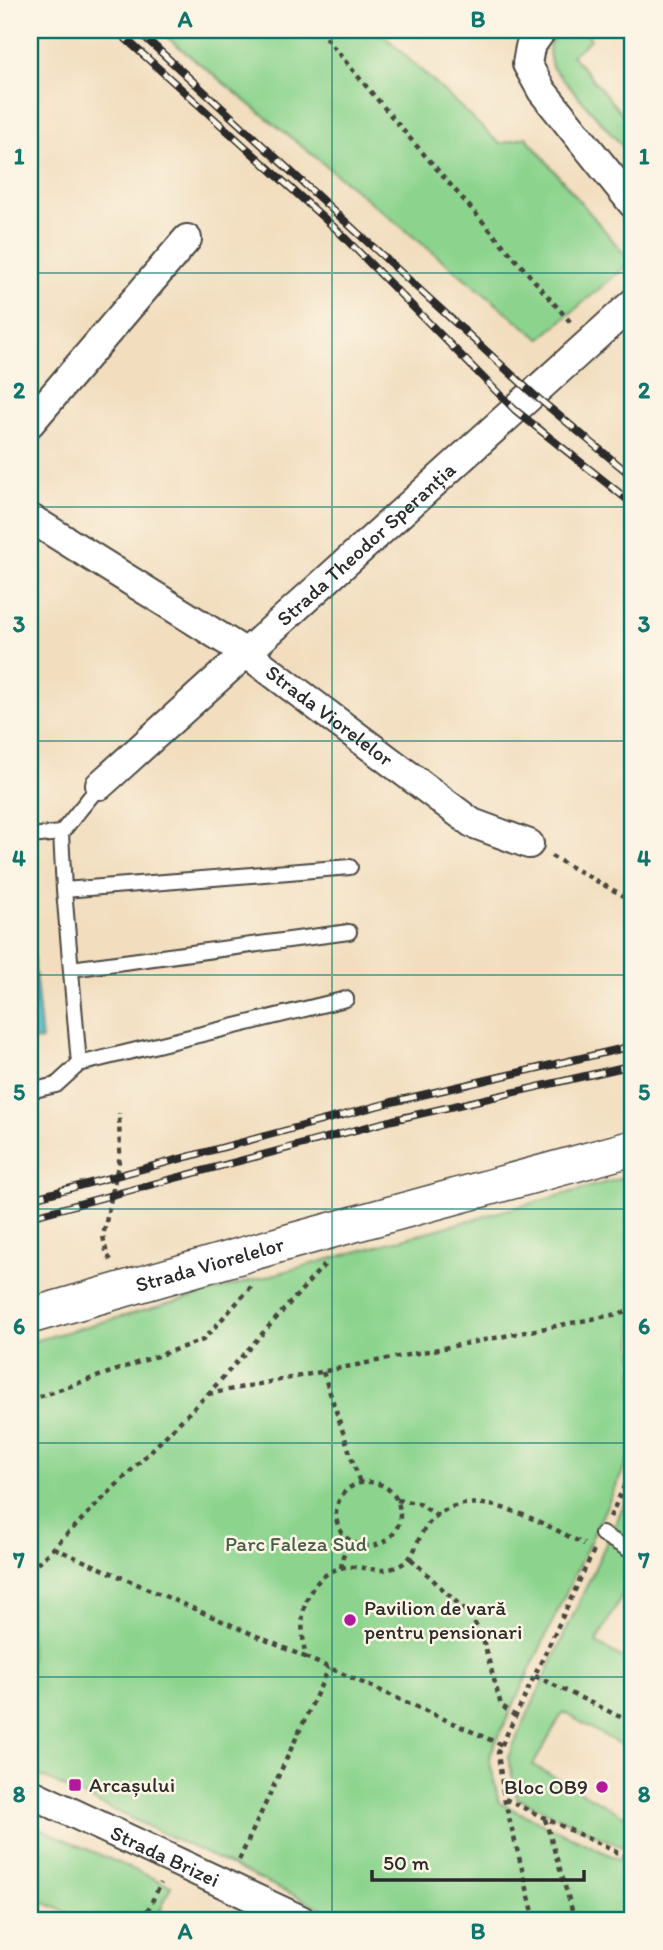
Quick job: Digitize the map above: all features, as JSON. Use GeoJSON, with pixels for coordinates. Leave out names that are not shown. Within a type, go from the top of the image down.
{"type":"FeatureCollection","features":[{"type":"Feature","properties":{"kind":"street"},"geometry":{"type":"LineString","coordinates":[[542,30],[530,47],[527,64],[542,91],[633,204]]}},
{"type":"Feature","properties":{"kind":"street"},"geometry":{"type":"LineString","coordinates":[[30,423],[187,239]]}},
{"type":"Feature","properties":{"kind":"street","name":"Strada Theodor Speranția"},"geometry":{"type":"LineString","coordinates":[[100,785],[633,303]]}},
{"type":"Feature","properties":{"kind":"street","name":"Strada Viorelelor"},"geometry":{"type":"LineString","coordinates":[[30,518],[246,653],[472,823],[529,844]]}},
{"type":"Feature","properties":{"kind":"street","name":"Strada Viorelelor"},"geometry":{"type":"LineString","coordinates":[[30,1316],[304,1237],[633,1148]]}},
{"type":"Feature","properties":{"kind":"street","name":"Strada Brizei"},"geometry":{"type":"LineString","coordinates":[[30,1793],[301,1920]]}},
{"type":"Feature","properties":{"kind":"lane"},"geometry":{"type":"LineString","coordinates":[[79,1064],[61,833],[100,785]]}},
{"type":"Feature","properties":{"kind":"lane"},"geometry":{"type":"LineString","coordinates":[[30,836],[61,833]]}},
{"type":"Feature","properties":{"kind":"lane"},"geometry":{"type":"LineString","coordinates":[[64,890],[350,867]]}},
{"type":"Feature","properties":{"kind":"lane"},"geometry":{"type":"LineString","coordinates":[[71,969],[349,932]]}},
{"type":"Feature","properties":{"kind":"lane"},"geometry":{"type":"LineString","coordinates":[[30,1091],[56,1085],[79,1064],[346,999]]}},
{"type":"Feature","properties":{"kind":"lane"},"geometry":{"type":"LineString","coordinates":[[602,1534],[633,1552]]}},
{"type":"Feature","properties":{"kind":"path"},"geometry":{"type":"LineString","coordinates":[[318,30],[589,343]]}},
{"type":"Feature","properties":{"kind":"path"},"geometry":{"type":"LineString","coordinates":[[529,844],[633,901]]}},
{"type":"Feature","properties":{"kind":"path"},"geometry":{"type":"LineString","coordinates":[[118,1113],[120,1156],[103,1236],[107,1255],[121,1269],[147,1282]]}},
{"type":"Feature","properties":{"kind":"path"},"geometry":{"type":"LineString","coordinates":[[30,1571],[208,1394],[327,1262]]}},
{"type":"Feature","properties":{"kind":"path"},"geometry":{"type":"LineString","coordinates":[[30,1400],[204,1340],[257,1281]]}},
{"type":"Feature","properties":{"kind":"path"},"geometry":{"type":"LineString","coordinates":[[208,1394],[633,1311]]}},
{"type":"Feature","properties":{"kind":"path"},"geometry":{"type":"LineString","coordinates":[[323,1372],[360,1483]]}},
{"type":"Feature","properties":{"kind":"path"},"geometry":{"type":"LineString","coordinates":[[535,1920],[504,1798],[498,1753],[633,1467]]}},
{"type":"Feature","properties":{"kind":"path"},"geometry":{"type":"LineString","coordinates":[[371,1482],[390,1491],[397,1499],[400,1510],[400,1520],[389,1539],[370,1547],[359,1546],[350,1541],[337,1525],[337,1504],[342,1494],[360,1483],[371,1482]]}},
{"type":"Feature","properties":{"kind":"path"},"geometry":{"type":"LineString","coordinates":[[397,1499],[418,1503],[438,1516]]}},
{"type":"Feature","properties":{"kind":"path"},"geometry":{"type":"LineString","coordinates":[[305,1657],[303,1614],[313,1586],[331,1570],[354,1566],[379,1571],[398,1567],[411,1559],[425,1528],[446,1508],[476,1503],[514,1510],[595,1549]]}},
{"type":"Feature","properties":{"kind":"path"},"geometry":{"type":"LineString","coordinates":[[341,1568],[350,1541]]}},
{"type":"Feature","properties":{"kind":"path"},"geometry":{"type":"LineString","coordinates":[[54,1548],[502,1745]]}},
{"type":"Feature","properties":{"kind":"path"},"geometry":{"type":"LineString","coordinates":[[411,1559],[470,1615],[481,1636],[501,1704],[516,1716]]}},
{"type":"Feature","properties":{"kind":"path"},"geometry":{"type":"LineString","coordinates":[[227,1886],[329,1668]]}},
{"type":"Feature","properties":{"kind":"path"},"geometry":{"type":"LineString","coordinates":[[535,1676],[633,1723]]}},
{"type":"Feature","properties":{"kind":"path"},"geometry":{"type":"LineString","coordinates":[[504,1798],[633,1860]]}},
{"type":"Feature","properties":{"kind":"path"},"geometry":{"type":"LineString","coordinates":[[545,1818],[575,1920]]}},
{"type":"Feature","properties":{"kind":"path"},"geometry":{"type":"LineString","coordinates":[[143,1920],[171,1860]]}},
{"type":"Feature","properties":{"kind":"green space"},"geometry":{"type":"Polygon","coordinates":[[[158,30],[378,30],[500,144],[526,137],[631,262],[540,339],[158,30]]]}},
{"type":"Feature","properties":{"kind":"green space"},"geometry":{"type":"Polygon","coordinates":[[[558,30],[594,30],[588,35],[591,39],[572,55],[633,127],[633,158],[552,67],[549,47],[558,30]]]}},
{"type":"Feature","properties":{"kind":"green space","name":"Parc Faleza Sud"},"geometry":{"type":"Polygon","coordinates":[[[633,1175],[633,1450],[489,1757],[499,1803],[633,1866],[633,1920],[347,1920],[30,1771],[30,1342],[633,1175]]]}},
{"type":"Feature","properties":{"kind":"green space"},"geometry":{"type":"Polygon","coordinates":[[[633,1485],[633,1598],[623,1593],[596,1643],[633,1663],[633,1752],[563,1712],[533,1765],[628,1818],[633,1809],[633,1852],[517,1798],[508,1757],[633,1485]]]}},
{"type":"Feature","properties":{"kind":"green space"},"geometry":{"type":"Polygon","coordinates":[[[30,1824],[171,1886],[160,1911],[180,1920],[83,1920],[30,1896],[30,1824]]]}},
{"type":"Feature","properties":{"kind":"water"},"geometry":{"type":"Polygon","coordinates":[[[33,952],[42,1040],[30,1041],[30,953],[33,952]]]}},
{"type":"Feature","properties":{"kind":"railway"},"geometry":{"type":"LineString","coordinates":[[116,30],[336,229],[515,410],[633,504]]}},
{"type":"Feature","properties":{"kind":"railway"},"geometry":{"type":"LineString","coordinates":[[137,30],[533,394],[633,477]]}},
{"type":"Feature","properties":{"kind":"railway"},"geometry":{"type":"LineString","coordinates":[[30,1199],[392,1102],[633,1046]]}},
{"type":"Feature","properties":{"kind":"railway"},"geometry":{"type":"LineString","coordinates":[[30,1217],[393,1120],[633,1065]]}},
{"type":"Feature","properties":{"kind":"place","name":"Pavilion de vară pentru pensionari"},"geometry":{"type":"Point","coordinates":[350,1620]}},
{"type":"Feature","properties":{"kind":"place","name":"Arcașului"},"geometry":{"type":"Point","coordinates":[75,1785]}},
{"type":"Feature","properties":{"kind":"place","name":"Bloc OB9"},"geometry":{"type":"Point","coordinates":[602,1787]}}]}
